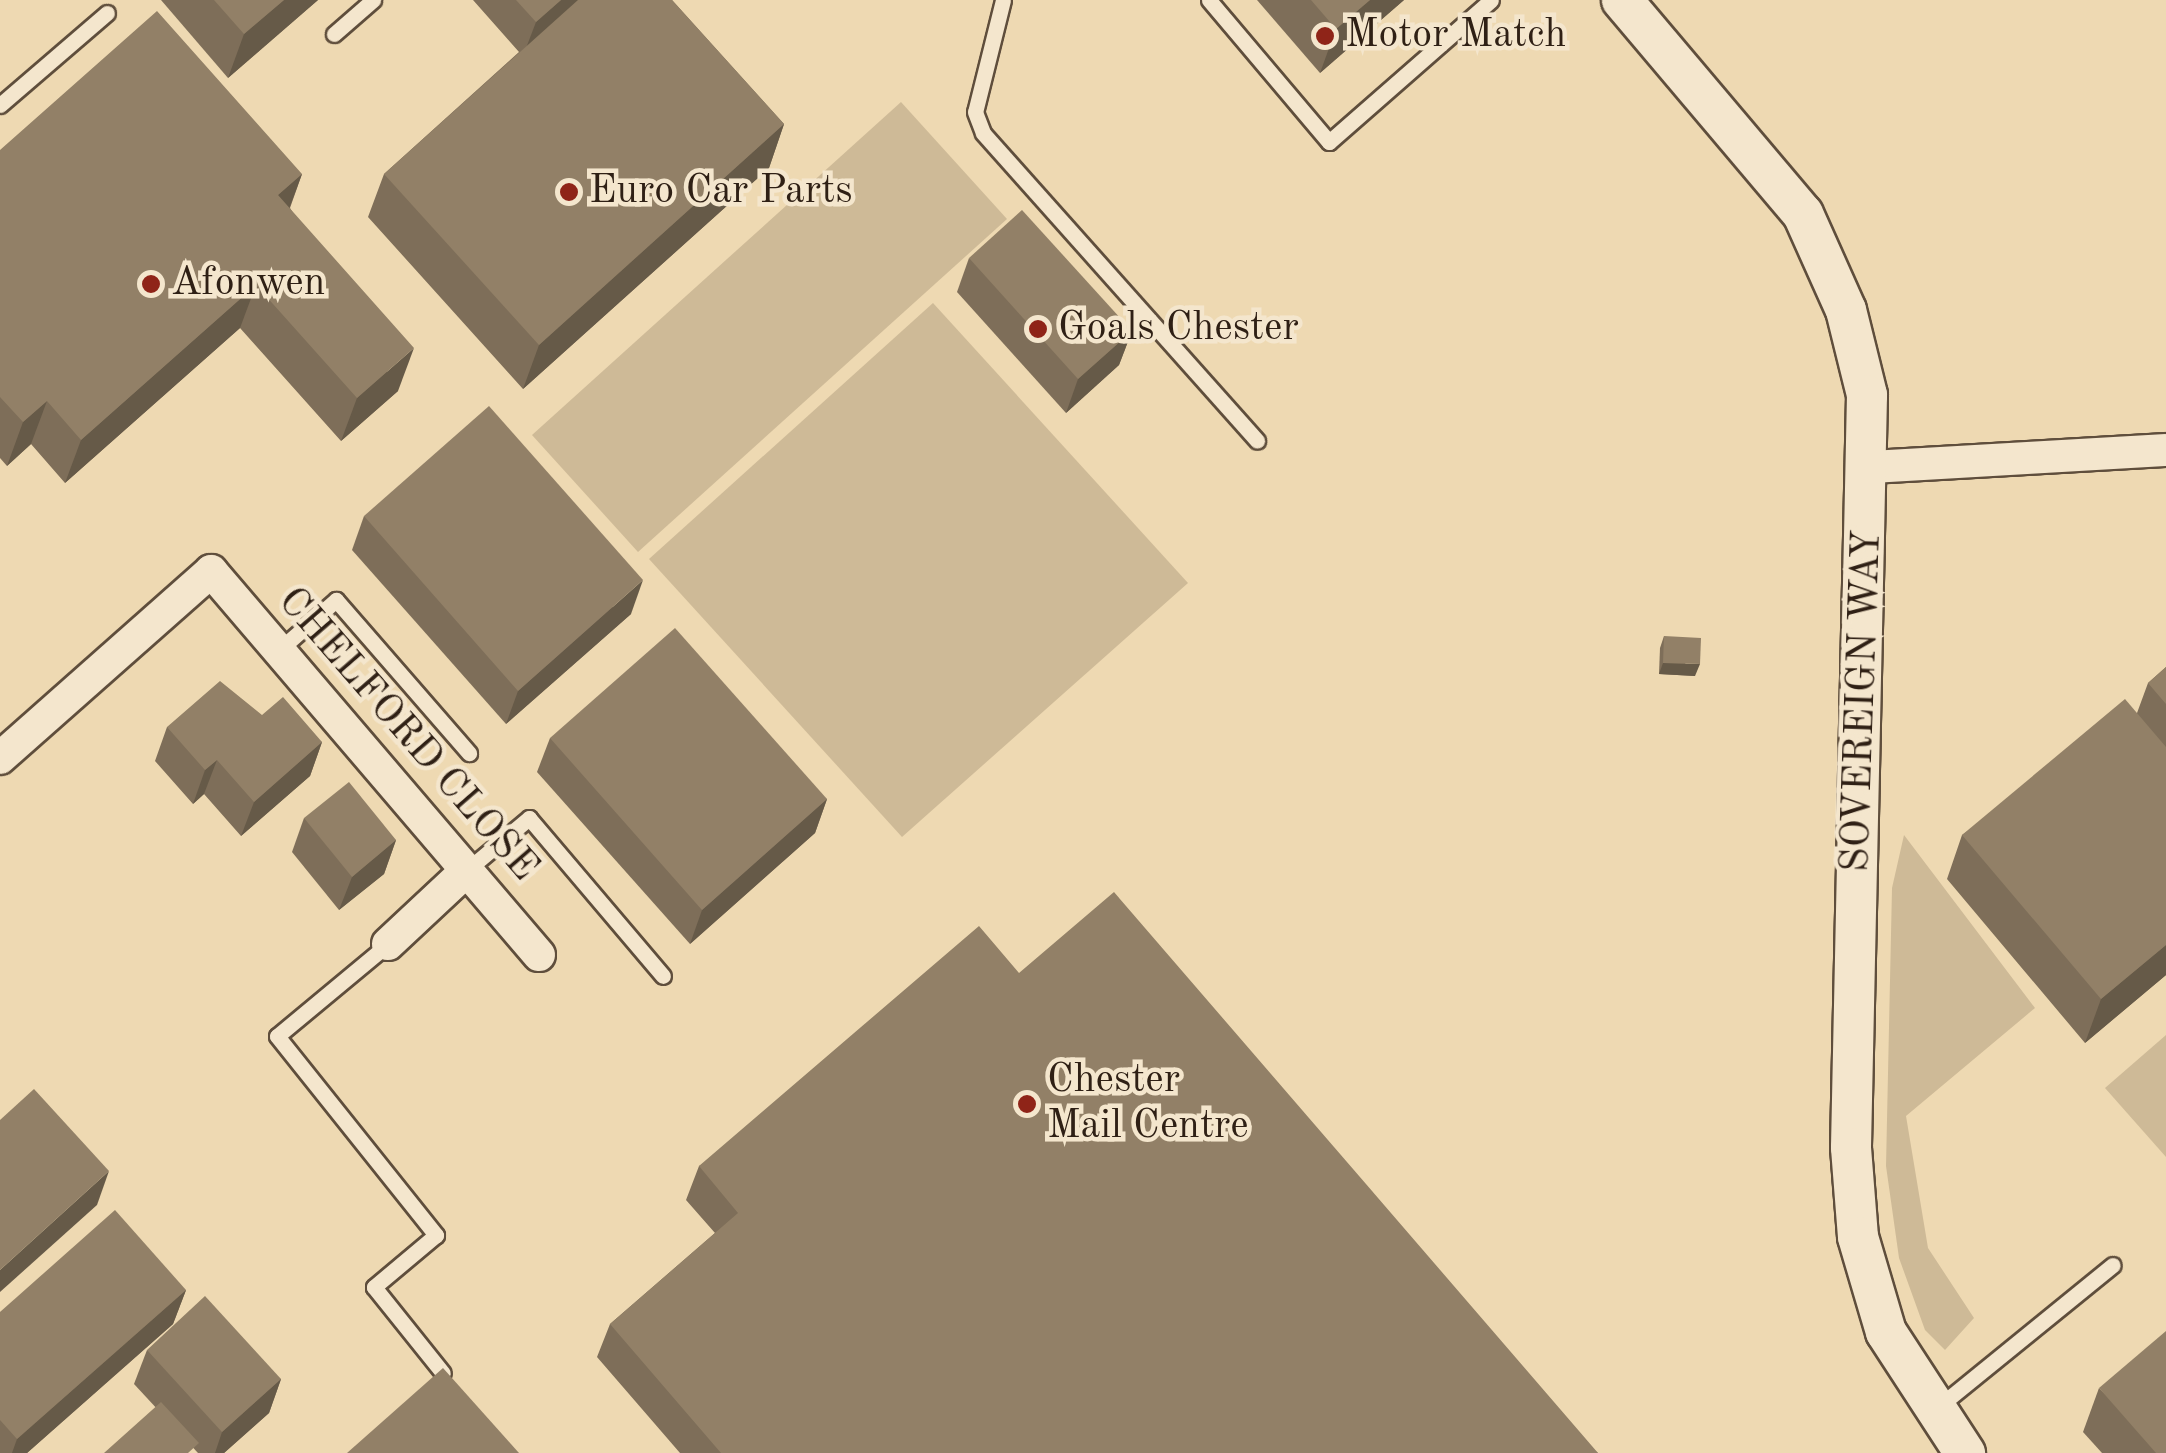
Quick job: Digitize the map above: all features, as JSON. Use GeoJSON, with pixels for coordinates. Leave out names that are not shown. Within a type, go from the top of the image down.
{"type":"FeatureCollection","features":[{"type":"Feature","properties":{"kind":"street","name":"SOVEREIGN WAY"},"geometry":{"type":"LineString","coordinates":[[1622,0],[1803,214],[1846,310],[1867,394],[1870,467],[1851,1148],[1858,1237],[1886,1332],[1965,1453]]}},
{"type":"Feature","properties":{"kind":"street"},"geometry":{"type":"LineString","coordinates":[[1870,467],[2166,450]]}},
{"type":"Feature","properties":{"kind":"street","name":"CHELFORD CLOSE"},"geometry":{"type":"LineString","coordinates":[[0,758],[211,571],[540,955]]}},
{"type":"Feature","properties":{"kind":"street"},"geometry":{"type":"LineString","coordinates":[[388,944],[467,870]]}},
{"type":"Feature","properties":{"kind":"lane"},"geometry":{"type":"LineString","coordinates":[[334,34],[372,0]]}},
{"type":"Feature","properties":{"kind":"lane"},"geometry":{"type":"LineString","coordinates":[[1003,0],[975,112],[983,134],[1257,441]]}},
{"type":"Feature","properties":{"kind":"lane"},"geometry":{"type":"LineString","coordinates":[[1209,0],[1329,142],[1491,0]]}},
{"type":"Feature","properties":{"kind":"lane"},"geometry":{"type":"LineString","coordinates":[[0,106],[107,14]]}},
{"type":"Feature","properties":{"kind":"lane"},"geometry":{"type":"LineString","coordinates":[[278,650],[336,600],[469,754]]}},
{"type":"Feature","properties":{"kind":"lane"},"geometry":{"type":"LineString","coordinates":[[467,870],[529,818],[663,976]]}},
{"type":"Feature","properties":{"kind":"lane"},"geometry":{"type":"LineString","coordinates":[[388,944],[277,1036],[436,1235],[374,1287],[443,1373]]}},
{"type":"Feature","properties":{"kind":"lane"},"geometry":{"type":"LineString","coordinates":[[1934,1410],[2114,1264]]}},
{"type":"Feature","properties":{"kind":"shaded area"},"geometry":{"type":"Polygon","coordinates":[[[901,102],[1007,219],[638,552],[532,435],[901,102]]]}},
{"type":"Feature","properties":{"kind":"shaded area"},"geometry":{"type":"Polygon","coordinates":[[[933,303],[1188,583],[902,837],[649,559],[933,303]]]}},
{"type":"Feature","properties":{"kind":"shaded area"},"geometry":{"type":"Polygon","coordinates":[[[1904,835],[2035,1008],[1906,1116],[1928,1248],[1974,1318],[1945,1350],[1925,1330],[1899,1258],[1886,1166],[1892,888],[1904,835]]]}},
{"type":"Feature","properties":{"kind":"shaded area"},"geometry":{"type":"Polygon","coordinates":[[[2166,1035],[2166,1157],[2105,1088],[2166,1035]]]}},
{"type":"Feature","properties":{"kind":"building"},"geometry":{"type":"Polygon","coordinates":[[[214,0],[284,0],[244,34],[214,0]]]}},
{"type":"Feature","properties":{"kind":"building"},"geometry":{"type":"Polygon","coordinates":[[[516,0],[561,0],[536,22],[516,0]]]}},
{"type":"Feature","properties":{"kind":"building","name":"Euro Car Parts"},"geometry":{"type":"Polygon","coordinates":[[[578,0],[672,0],[784,124],[539,345],[384,174],[578,0]]]}},
{"type":"Feature","properties":{"kind":"building"},"geometry":{"type":"Polygon","coordinates":[[[1311,0],[1370,0],[1336,29],[1311,0]]]}},
{"type":"Feature","properties":{"kind":"building","name":"Afonwen"},"geometry":{"type":"Polygon","coordinates":[[[157,11],[302,174],[278,195],[414,348],[357,398],[256,285],[81,440],[47,401],[23,422],[0,397],[0,150],[157,11]]]}},
{"type":"Feature","properties":{"kind":"building"},"geometry":{"type":"Polygon","coordinates":[[[1022,210],[1132,331],[1078,379],[969,258],[1022,210]]]}},
{"type":"Feature","properties":{"kind":"building"},"geometry":{"type":"Polygon","coordinates":[[[489,406],[643,580],[518,691],[364,516],[489,406]]]}},
{"type":"Feature","properties":{"kind":"building"},"geometry":{"type":"Polygon","coordinates":[[[675,628],[827,799],[702,910],[550,738],[675,628]]]}},
{"type":"Feature","properties":{"kind":"building"},"geometry":{"type":"Polygon","coordinates":[[[1664,636],[1701,638],[1700,664],[1663,663],[1664,636]]]}},
{"type":"Feature","properties":{"kind":"building"},"geometry":{"type":"Polygon","coordinates":[[[2166,667],[2166,704],[2148,683],[2166,667]]]}},
{"type":"Feature","properties":{"kind":"building"},"geometry":{"type":"Polygon","coordinates":[[[220,681],[262,715],[283,697],[322,742],[254,802],[217,760],[205,770],[167,727],[220,681]]]}},
{"type":"Feature","properties":{"kind":"building"},"geometry":{"type":"Polygon","coordinates":[[[2125,699],[2166,747],[2166,945],[2101,999],[1962,835],[2125,699]]]}},
{"type":"Feature","properties":{"kind":"building"},"geometry":{"type":"Polygon","coordinates":[[[349,782],[396,840],[352,877],[304,818],[349,782]]]}},
{"type":"Feature","properties":{"kind":"building","name":"Chester Mail Centre"},"geometry":{"type":"Polygon","coordinates":[[[1114,892],[1598,1453],[721,1453],[610,1324],[738,1213],[699,1166],[979,926],[1019,973],[1114,892]]]}},
{"type":"Feature","properties":{"kind":"building"},"geometry":{"type":"Polygon","coordinates":[[[34,1089],[109,1171],[0,1270],[0,1120],[34,1089]]]}},
{"type":"Feature","properties":{"kind":"building"},"geometry":{"type":"Polygon","coordinates":[[[115,1210],[186,1290],[17,1439],[0,1420],[0,1312],[115,1210]]]}},
{"type":"Feature","properties":{"kind":"building"},"geometry":{"type":"Polygon","coordinates":[[[205,1296],[281,1379],[222,1432],[147,1350],[205,1296]]]}},
{"type":"Feature","properties":{"kind":"building"},"geometry":{"type":"Polygon","coordinates":[[[2166,1331],[2166,1453],[2156,1453],[2099,1388],[2166,1331]]]}},
{"type":"Feature","properties":{"kind":"building"},"geometry":{"type":"Polygon","coordinates":[[[443,1368],[519,1453],[347,1453],[443,1368]]]}},
{"type":"Feature","properties":{"kind":"building"},"geometry":{"type":"Polygon","coordinates":[[[161,1402],[199,1443],[188,1453],[104,1453],[161,1402]]]}},
{"type":"Feature","properties":{"kind":"place","name":"Motor Match"},"geometry":{"type":"Point","coordinates":[1325,36]}},
{"type":"Feature","properties":{"kind":"place","name":"Euro Car Parts"},"geometry":{"type":"Point","coordinates":[569,192]}},
{"type":"Feature","properties":{"kind":"place","name":"Afonwen"},"geometry":{"type":"Point","coordinates":[151,284]}},
{"type":"Feature","properties":{"kind":"place","name":"Goals Chester"},"geometry":{"type":"Point","coordinates":[1038,329]}},
{"type":"Feature","properties":{"kind":"place","name":"Chester Mail Centre"},"geometry":{"type":"Point","coordinates":[1027,1104]}}]}
